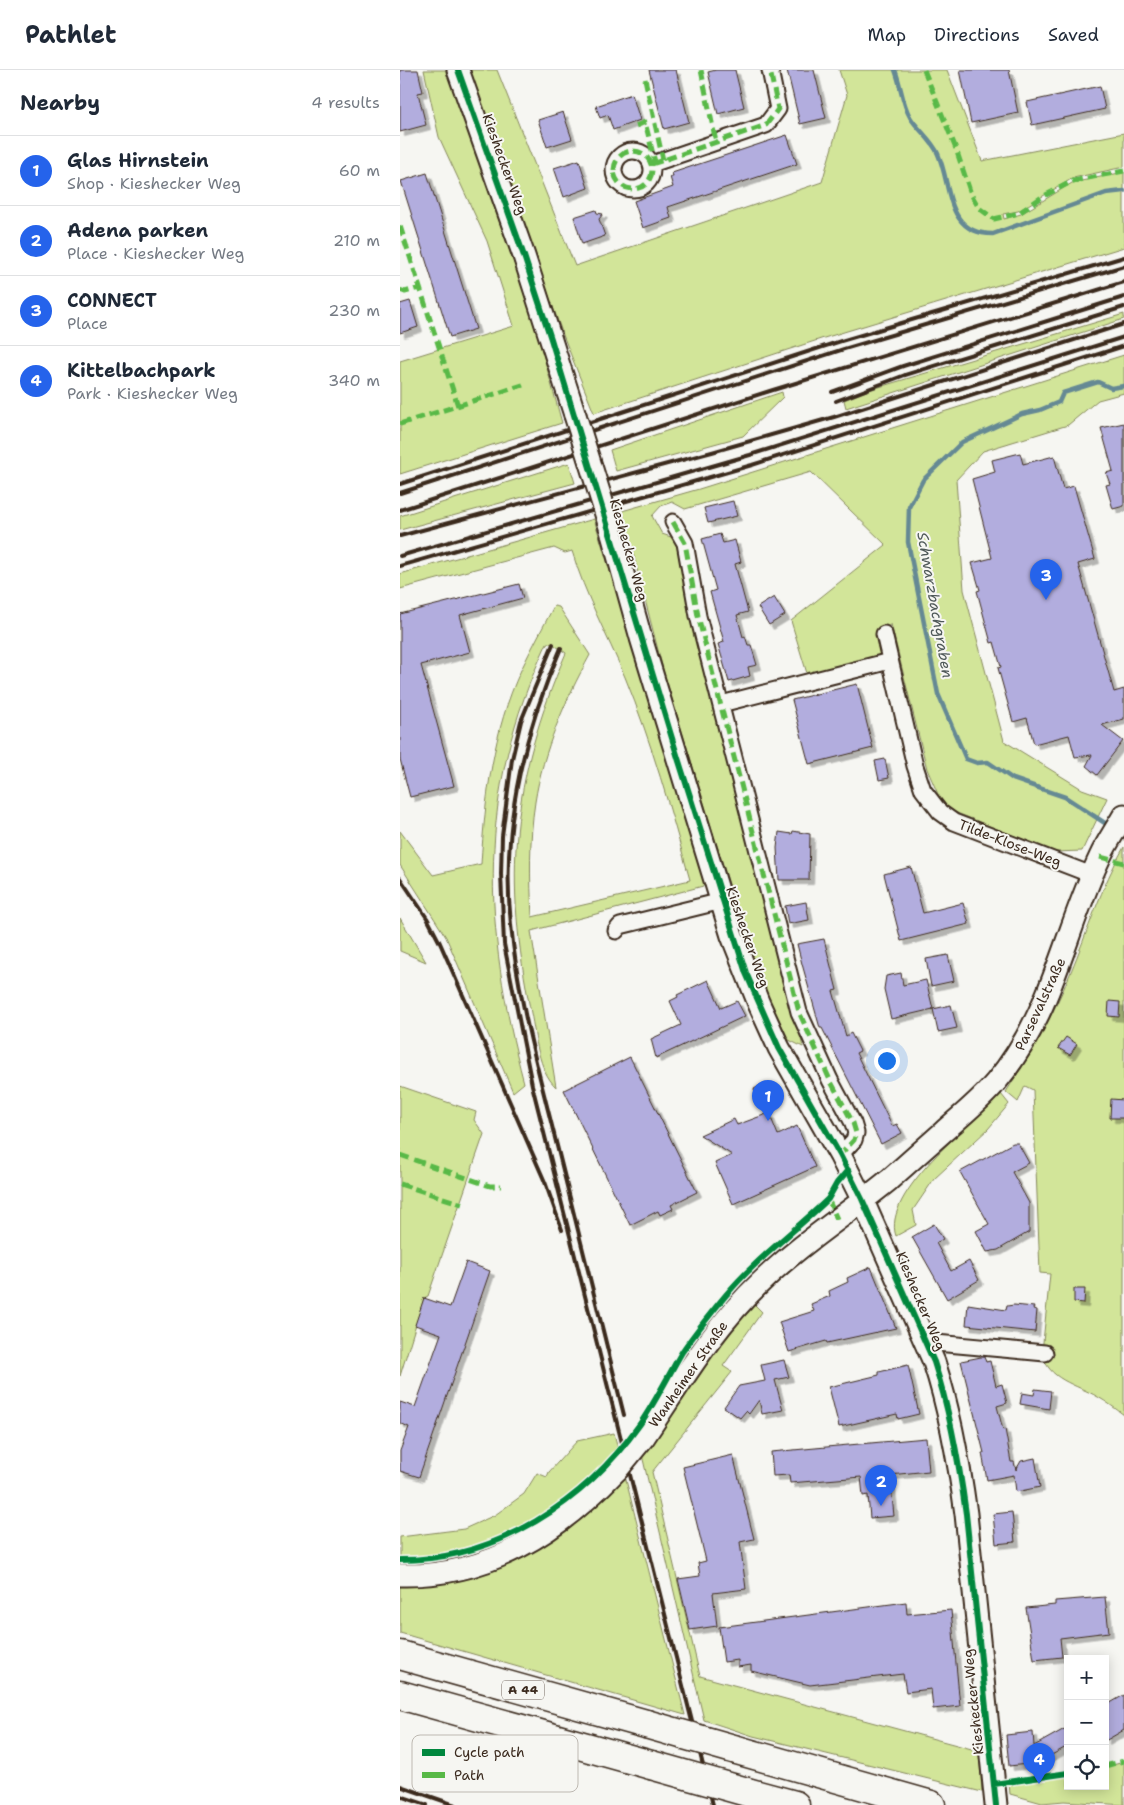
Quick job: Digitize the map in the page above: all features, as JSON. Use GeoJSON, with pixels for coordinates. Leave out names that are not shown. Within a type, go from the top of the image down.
{"type":"FeatureCollection","features":[{"type":"Feature","properties":{"kind":"highway","name":"A 44"},"geometry":{"type":"LineString","coordinates":[[400,1655],[931,1805]]}},
{"type":"Feature","properties":{"kind":"highway"},"geometry":{"type":"LineString","coordinates":[[400,1695],[543,1735]]}},
{"type":"Feature","properties":{"kind":"highway"},"geometry":{"type":"LineString","coordinates":[[578,1745],[795,1805]]}},
{"type":"Feature","properties":{"kind":"street","name":"Kieshecker Weg"},"geometry":{"type":"LineString","coordinates":[[458,70],[524,256],[575,415],[610,527],[641,638],[746,973],[776,1041],[862,1199],[925,1342],[942,1387],[959,1465],[996,1805]]}},
{"type":"Feature","properties":{"kind":"street"},"geometry":{"type":"LineString","coordinates":[[652,164],[766,125],[778,109],[777,92],[770,70]]}},
{"type":"Feature","properties":{"kind":"street","name":"Kieshecker Weg"},"geometry":{"type":"LineString","coordinates":[[672,522],[686,543],[698,616],[799,1012],[826,1072],[853,1123],[856,1133],[854,1140],[840,1156]]}},
{"type":"Feature","properties":{"kind":"street","name":"Tilde-Klose-Weg"},"geometry":{"type":"LineString","coordinates":[[884,634],[923,790],[940,812],[954,822],[1092,875]]}},
{"type":"Feature","properties":{"kind":"street"},"geometry":{"type":"LineString","coordinates":[[721,704],[890,660]]}},
{"type":"Feature","properties":{"kind":"street","name":"Parsevalstraße"},"geometry":{"type":"LineString","coordinates":[[862,1199],[888,1180],[974,1106],[1015,1057],[1054,980],[1092,875],[1106,844],[1124,815]]}},
{"type":"Feature","properties":{"kind":"street","name":"Kieshecker Weg"},"geometry":{"type":"LineString","coordinates":[[616,931],[620,926],[722,901]]}},
{"type":"Feature","properties":{"kind":"street","name":"Wanheimer Straße"},"geometry":{"type":"LineString","coordinates":[[400,1575],[448,1571],[508,1553],[561,1522],[594,1494],[644,1437],[724,1321],[759,1284],[862,1199]]}},
{"type":"Feature","properties":{"kind":"street"},"geometry":{"type":"LineString","coordinates":[[925,1342],[1045,1353]]}},
{"type":"Feature","properties":{"kind":"green space"},"geometry":{"type":"Polygon","coordinates":[[[424,70],[446,70],[532,314],[562,423],[400,474],[400,361],[514,326],[487,241],[439,137],[424,70]]]}},
{"type":"Feature","properties":{"kind":"green space"},"geometry":{"type":"Polygon","coordinates":[[[468,70],[497,70],[575,266],[822,182],[847,95],[839,70],[947,70],[982,161],[1124,133],[1124,167],[1073,178],[1018,211],[1003,214],[1004,219],[1021,214],[1072,183],[1124,172],[1124,247],[824,338],[594,413],[563,335],[468,70]]]}},
{"type":"Feature","properties":{"kind":"green space"},"geometry":{"type":"Polygon","coordinates":[[[1124,314],[1124,319],[846,408],[844,400],[869,390],[1124,314]]]}},
{"type":"Feature","properties":{"kind":"green space"},"geometry":{"type":"Polygon","coordinates":[[[1124,355],[1124,393],[1098,400],[1068,425],[983,451],[956,480],[964,590],[1004,741],[1082,789],[1107,798],[1082,851],[1055,852],[952,811],[941,801],[927,769],[891,624],[881,632],[882,647],[877,656],[860,665],[809,680],[791,621],[886,545],[811,472],[685,509],[672,502],[661,506],[652,516],[662,534],[677,539],[803,1047],[789,1040],[767,995],[748,946],[664,673],[622,511],[699,489],[1124,355]]]}},
{"type":"Feature","properties":{"kind":"green space"},"geometry":{"type":"Polygon","coordinates":[[[782,392],[783,397],[743,436],[616,471],[610,450],[782,392]]]}},
{"type":"Feature","properties":{"kind":"green space"},"geometry":{"type":"Polygon","coordinates":[[[569,463],[575,483],[400,530],[400,516],[569,463]]]}},
{"type":"Feature","properties":{"kind":"green space"},"geometry":{"type":"Polygon","coordinates":[[[594,519],[707,885],[531,931],[556,1087],[545,1072],[536,1042],[522,964],[515,873],[517,830],[523,787],[533,744],[566,653],[553,644],[547,643],[524,699],[508,753],[498,807],[494,861],[495,915],[500,970],[510,1025],[524,1083],[513,1092],[446,937],[400,865],[400,831],[433,875],[481,864],[488,790],[497,741],[504,716],[521,670],[554,606],[559,607],[590,655],[556,726],[543,764],[533,816],[530,874],[532,917],[690,880],[644,727],[625,677],[583,583],[572,551],[565,553],[554,548],[400,589],[400,574],[594,519]]]}},
{"type":"Feature","properties":{"kind":"green space"},"geometry":{"type":"Polygon","coordinates":[[[1124,847],[1124,1415],[1101,1399],[1056,1375],[1045,1361],[1042,1352],[1050,1274],[1040,1273],[1033,1090],[1025,1086],[1018,1102],[1006,1092],[1049,1020],[1070,974],[1102,893],[1124,847]]]}},
{"type":"Feature","properties":{"kind":"green space"},"geometry":{"type":"Polygon","coordinates":[[[400,918],[426,962],[400,951],[400,918]]]}},
{"type":"Feature","properties":{"kind":"green space"},"geometry":{"type":"Polygon","coordinates":[[[400,1086],[476,1112],[474,1120],[484,1134],[428,1296],[424,1298],[400,1376],[400,1086]]]}},
{"type":"Feature","properties":{"kind":"green space"},"geometry":{"type":"Polygon","coordinates":[[[1001,1094],[1009,1104],[988,1129],[934,1179],[913,1210],[916,1225],[896,1236],[895,1219],[902,1200],[915,1180],[952,1140],[1001,1094]]]}},
{"type":"Feature","properties":{"kind":"green space"},"geometry":{"type":"Polygon","coordinates":[[[754,1304],[762,1312],[723,1366],[732,1372],[652,1472],[700,1676],[979,1751],[982,1792],[753,1736],[704,1720],[642,1455],[710,1358],[754,1304]]]}},
{"type":"Feature","properties":{"kind":"green space"},"geometry":{"type":"Polygon","coordinates":[[[614,1433],[618,1449],[597,1472],[574,1494],[548,1513],[521,1529],[492,1542],[462,1551],[432,1557],[400,1559],[400,1537],[464,1529],[495,1515],[524,1494],[537,1473],[547,1477],[549,1472],[577,1441],[614,1433]]]}},
{"type":"Feature","properties":{"kind":"green space"},"geometry":{"type":"Polygon","coordinates":[[[624,1472],[685,1715],[400,1633],[400,1581],[468,1573],[624,1472]]]}},
{"type":"Feature","properties":{"kind":"green space"},"geometry":{"type":"Polygon","coordinates":[[[1124,1762],[1124,1805],[1064,1801],[1042,1803],[1010,1794],[1009,1783],[1064,1775],[1064,1790],[1109,1790],[1109,1766],[1124,1762]]]}},
{"type":"Feature","properties":{"kind":"building"},"geometry":{"type":"Polygon","coordinates":[[[400,70],[418,70],[423,92],[418,93],[426,125],[400,132],[400,70]]]}},
{"type":"Feature","properties":{"kind":"building"},"geometry":{"type":"Polygon","coordinates":[[[649,70],[676,70],[689,122],[664,129],[649,70]]]}},
{"type":"Feature","properties":{"kind":"building"},"geometry":{"type":"Polygon","coordinates":[[[735,70],[744,107],[718,114],[708,72],[735,70]]]}},
{"type":"Feature","properties":{"kind":"building"},"geometry":{"type":"Polygon","coordinates":[[[787,70],[814,70],[826,118],[800,124],[787,70]]]}},
{"type":"Feature","properties":{"kind":"building"},"geometry":{"type":"Polygon","coordinates":[[[960,70],[1009,70],[1018,113],[971,123],[960,70]]]}},
{"type":"Feature","properties":{"kind":"building"},"geometry":{"type":"Polygon","coordinates":[[[1100,86],[1105,109],[1032,125],[1027,102],[1100,86]]]}},
{"type":"Feature","properties":{"kind":"building"},"geometry":{"type":"Polygon","coordinates":[[[632,94],[640,120],[613,130],[608,115],[600,118],[596,106],[632,94]]]}},
{"type":"Feature","properties":{"kind":"building"},"geometry":{"type":"Polygon","coordinates":[[[563,112],[572,139],[547,147],[538,120],[563,112]]]}},
{"type":"Feature","properties":{"kind":"building"},"geometry":{"type":"Polygon","coordinates":[[[787,135],[797,164],[668,207],[671,218],[643,228],[634,201],[673,187],[670,177],[673,177],[672,173],[787,135]]]}},
{"type":"Feature","properties":{"kind":"building"},"geometry":{"type":"Polygon","coordinates":[[[579,160],[588,188],[564,197],[554,168],[579,160]]]}},
{"type":"Feature","properties":{"kind":"building"},"geometry":{"type":"Polygon","coordinates":[[[427,173],[476,329],[450,337],[401,181],[427,173]]]}},
{"type":"Feature","properties":{"kind":"building"},"geometry":{"type":"Polygon","coordinates":[[[596,210],[597,213],[603,214],[599,219],[605,236],[582,244],[574,217],[596,210]]]}},
{"type":"Feature","properties":{"kind":"building"},"geometry":{"type":"Polygon","coordinates":[[[410,301],[418,327],[400,333],[400,304],[410,301]]]}},
{"type":"Feature","properties":{"kind":"building"},"geometry":{"type":"Polygon","coordinates":[[[1124,423],[1124,506],[1113,509],[1106,485],[1110,484],[1106,473],[1113,471],[1101,428],[1124,423]]]}},
{"type":"Feature","properties":{"kind":"building"},"geometry":{"type":"Polygon","coordinates":[[[1020,453],[1023,464],[1054,456],[1063,489],[1074,486],[1095,559],[1078,564],[1114,692],[1124,689],[1124,719],[1102,725],[1123,741],[1097,775],[1086,766],[1092,755],[1075,757],[1069,735],[1034,744],[1027,718],[1013,722],[998,668],[1001,667],[994,642],[991,643],[977,591],[980,590],[972,563],[992,558],[972,479],[995,472],[992,460],[1020,453]]]}},
{"type":"Feature","properties":{"kind":"building"},"geometry":{"type":"Polygon","coordinates":[[[733,501],[737,516],[708,523],[704,508],[733,501]]]}},
{"type":"Feature","properties":{"kind":"building"},"geometry":{"type":"Polygon","coordinates":[[[720,534],[723,543],[735,540],[741,562],[735,564],[748,612],[737,615],[743,637],[745,636],[748,645],[751,645],[757,665],[748,667],[750,676],[729,682],[718,644],[724,642],[710,592],[716,590],[702,539],[720,534]]]}},
{"type":"Feature","properties":{"kind":"building"},"geometry":{"type":"Polygon","coordinates":[[[519,584],[523,598],[460,615],[470,652],[421,665],[454,786],[410,797],[400,759],[400,614],[519,584]]]}},
{"type":"Feature","properties":{"kind":"building"},"geometry":{"type":"Polygon","coordinates":[[[774,597],[785,615],[769,625],[758,607],[774,597]]]}},
{"type":"Feature","properties":{"kind":"building"},"geometry":{"type":"Polygon","coordinates":[[[857,684],[873,748],[809,764],[792,700],[857,684]]]}},
{"type":"Feature","properties":{"kind":"building"},"geometry":{"type":"Polygon","coordinates":[[[885,759],[889,778],[879,780],[875,761],[885,759]]]}},
{"type":"Feature","properties":{"kind":"building"},"geometry":{"type":"Polygon","coordinates":[[[793,831],[810,834],[809,880],[779,880],[777,848],[779,832],[792,834],[793,831]]]}},
{"type":"Feature","properties":{"kind":"building"},"geometry":{"type":"Polygon","coordinates":[[[911,867],[923,913],[963,903],[969,924],[901,941],[884,874],[911,867]]]}},
{"type":"Feature","properties":{"kind":"building"},"geometry":{"type":"Polygon","coordinates":[[[806,902],[809,920],[788,924],[785,906],[806,902]]]}},
{"type":"Feature","properties":{"kind":"building"},"geometry":{"type":"Polygon","coordinates":[[[824,939],[837,990],[833,991],[846,1036],[851,1033],[860,1051],[856,1053],[892,1126],[897,1124],[902,1133],[881,1144],[822,1028],[820,1028],[802,964],[797,944],[824,939]]]}},
{"type":"Feature","properties":{"kind":"building"},"geometry":{"type":"Polygon","coordinates":[[[948,955],[954,981],[931,986],[926,959],[948,955]]]}},
{"type":"Feature","properties":{"kind":"building"},"geometry":{"type":"Polygon","coordinates":[[[901,973],[903,985],[926,980],[933,1009],[891,1019],[884,989],[886,976],[901,973]]]}},
{"type":"Feature","properties":{"kind":"building"},"geometry":{"type":"Polygon","coordinates":[[[708,980],[721,1008],[737,1001],[745,1016],[656,1058],[651,1039],[681,1025],[670,1001],[678,997],[677,995],[708,980]]]}},
{"type":"Feature","properties":{"kind":"building"},"geometry":{"type":"Polygon","coordinates":[[[1109,1001],[1120,1002],[1119,1017],[1108,1016],[1109,1001]]]}},
{"type":"Feature","properties":{"kind":"building"},"geometry":{"type":"Polygon","coordinates":[[[951,1005],[957,1028],[938,1032],[933,1009],[951,1005]]]}},
{"type":"Feature","properties":{"kind":"building"},"geometry":{"type":"Polygon","coordinates":[[[1066,1037],[1077,1044],[1070,1055],[1058,1048],[1066,1037]]]}},
{"type":"Feature","properties":{"kind":"building"},"geometry":{"type":"Polygon","coordinates":[[[630,1057],[697,1192],[671,1205],[673,1209],[660,1215],[658,1211],[630,1225],[564,1090],[630,1057]]]}},
{"type":"Feature","properties":{"kind":"building"},"geometry":{"type":"Polygon","coordinates":[[[765,1083],[771,1096],[759,1101],[754,1089],[765,1083]]]}},
{"type":"Feature","properties":{"kind":"building"},"geometry":{"type":"Polygon","coordinates":[[[1111,1099],[1124,1100],[1124,1118],[1110,1118],[1111,1099]]]}},
{"type":"Feature","properties":{"kind":"building"},"geometry":{"type":"Polygon","coordinates":[[[769,1113],[778,1135],[797,1126],[815,1167],[733,1204],[715,1163],[732,1155],[700,1135],[734,1119],[737,1125],[769,1113]]]}},
{"type":"Feature","properties":{"kind":"building"},"geometry":{"type":"Polygon","coordinates":[[[1013,1143],[1018,1143],[1029,1163],[1012,1172],[1029,1203],[1029,1232],[998,1250],[987,1252],[976,1231],[989,1224],[960,1172],[1013,1143]]]}},
{"type":"Feature","properties":{"kind":"building"},"geometry":{"type":"Polygon","coordinates":[[[934,1224],[943,1239],[936,1243],[951,1271],[969,1261],[979,1280],[947,1299],[912,1237],[934,1224]]]}},
{"type":"Feature","properties":{"kind":"building"},"geometry":{"type":"Polygon","coordinates":[[[466,1262],[490,1271],[419,1477],[400,1471],[400,1451],[409,1427],[400,1423],[400,1402],[415,1407],[441,1334],[415,1325],[424,1298],[450,1307],[466,1262]]]}},
{"type":"Feature","properties":{"kind":"building"},"geometry":{"type":"Polygon","coordinates":[[[871,1267],[896,1328],[827,1343],[826,1341],[789,1352],[779,1322],[814,1311],[811,1304],[830,1296],[829,1291],[848,1282],[847,1278],[871,1267]]]}},
{"type":"Feature","properties":{"kind":"building"},"geometry":{"type":"Polygon","coordinates":[[[1074,1289],[1085,1289],[1084,1303],[1074,1302],[1074,1289]]]}},
{"type":"Feature","properties":{"kind":"building"},"geometry":{"type":"Polygon","coordinates":[[[968,1304],[1006,1310],[1007,1306],[1014,1305],[1034,1307],[1033,1309],[1037,1310],[1035,1332],[966,1325],[968,1304]]]}},
{"type":"Feature","properties":{"kind":"building"},"geometry":{"type":"Polygon","coordinates":[[[984,1357],[986,1362],[990,1361],[996,1386],[1002,1384],[1007,1403],[997,1406],[1003,1430],[1005,1429],[1011,1462],[1014,1462],[1016,1470],[1021,1461],[1035,1458],[1040,1487],[1016,1492],[1014,1475],[987,1480],[982,1453],[984,1453],[961,1361],[984,1357]]]}},
{"type":"Feature","properties":{"kind":"building"},"geometry":{"type":"Polygon","coordinates":[[[784,1360],[789,1377],[775,1380],[783,1410],[762,1414],[759,1400],[749,1414],[746,1411],[740,1418],[724,1407],[739,1386],[765,1381],[761,1365],[784,1360]]]}},
{"type":"Feature","properties":{"kind":"building"},"geometry":{"type":"Polygon","coordinates":[[[908,1365],[919,1414],[898,1419],[897,1414],[839,1427],[829,1387],[879,1375],[879,1372],[908,1365]]]}},
{"type":"Feature","properties":{"kind":"building"},"geometry":{"type":"Polygon","coordinates":[[[1035,1389],[1051,1391],[1049,1409],[1020,1404],[1022,1393],[1034,1395],[1035,1389]]]}},
{"type":"Feature","properties":{"kind":"building"},"geometry":{"type":"Polygon","coordinates":[[[926,1438],[929,1471],[890,1475],[894,1516],[870,1518],[868,1495],[863,1496],[861,1477],[790,1483],[789,1475],[773,1476],[771,1452],[926,1438]]]}},
{"type":"Feature","properties":{"kind":"building"},"geometry":{"type":"Polygon","coordinates":[[[733,1455],[754,1539],[740,1542],[746,1589],[713,1593],[717,1626],[690,1630],[678,1579],[700,1576],[698,1563],[706,1561],[683,1467],[733,1455]]]}},
{"type":"Feature","properties":{"kind":"building"},"geometry":{"type":"Polygon","coordinates":[[[1012,1512],[1015,1542],[996,1544],[993,1514],[1012,1512]]]}},
{"type":"Feature","properties":{"kind":"building"},"geometry":{"type":"Polygon","coordinates":[[[1105,1597],[1109,1632],[1060,1638],[1062,1657],[1034,1660],[1026,1608],[1055,1605],[1055,1601],[1105,1597]]]}},
{"type":"Feature","properties":{"kind":"building"},"geometry":{"type":"Polygon","coordinates":[[[906,1602],[907,1614],[951,1610],[960,1706],[933,1709],[931,1689],[906,1692],[903,1674],[810,1685],[751,1671],[751,1665],[738,1667],[738,1660],[724,1662],[719,1627],[906,1602]]]}},
{"type":"Feature","properties":{"kind":"building"},"geometry":{"type":"Polygon","coordinates":[[[1124,1695],[1124,1730],[1109,1739],[1109,1704],[1124,1695]]]}},
{"type":"Feature","properties":{"kind":"building"},"geometry":{"type":"Polygon","coordinates":[[[1064,1729],[1064,1748],[1037,1763],[1009,1766],[1006,1735],[1033,1732],[1034,1746],[1064,1729]]]}},
{"type":"Feature","properties":{"kind":"waterway","name":"Schwarzbachgraben"},"geometry":{"type":"LineString","coordinates":[[895,70],[907,112],[938,154],[958,217],[966,226],[977,232],[993,234],[1106,193],[1124,191]]}},
{"type":"Feature","properties":{"kind":"waterway","name":"Schwarzbachgraben"},"geometry":{"type":"LineString","coordinates":[[1111,827],[1065,797],[1013,779],[988,762],[977,763],[966,759],[938,694],[908,542],[909,507],[923,480],[962,442],[1022,414],[1040,410],[1059,402],[1063,393],[1098,382],[1111,388],[1124,386]]}},
{"type":"Feature","properties":{"kind":"railway"},"geometry":{"type":"LineString","coordinates":[[400,484],[841,341],[1124,257]]}},
{"type":"Feature","properties":{"kind":"railway"},"geometry":{"type":"LineString","coordinates":[[400,493],[844,349],[1124,266]]}},
{"type":"Feature","properties":{"kind":"railway"},"geometry":{"type":"LineString","coordinates":[[400,510],[773,390],[1124,282]]}},
{"type":"Feature","properties":{"kind":"railway"},"geometry":{"type":"LineString","coordinates":[[832,392],[903,366],[1124,297]]}},
{"type":"Feature","properties":{"kind":"railway"},"geometry":{"type":"LineString","coordinates":[[836,401],[905,375],[1124,307]]}},
{"type":"Feature","properties":{"kind":"railway"},"geometry":{"type":"LineString","coordinates":[[400,536],[834,417],[1124,324]]}},
{"type":"Feature","properties":{"kind":"railway"},"geometry":{"type":"LineString","coordinates":[[400,556],[750,455],[1124,337]]}},
{"type":"Feature","properties":{"kind":"railway"},"geometry":{"type":"LineString","coordinates":[[400,566],[752,465],[1124,346]]}},
{"type":"Feature","properties":{"kind":"railway"},"geometry":{"type":"LineString","coordinates":[[553,644],[521,721],[512,759],[502,836],[501,874],[504,944],[532,1085],[713,1805]]}},
{"type":"Feature","properties":{"kind":"railway"},"geometry":{"type":"LineString","coordinates":[[561,648],[535,715],[525,749],[518,784],[512,818],[509,854],[511,925],[514,953],[530,1036],[624,1415]]}},
{"type":"Feature","properties":{"kind":"railway"},"geometry":{"type":"LineString","coordinates":[[400,878],[427,918],[440,943],[545,1182],[562,1230]]}},
{"type":"Feature","properties":{"kind":"railway"},"geometry":{"type":"LineString","coordinates":[[400,1786],[412,1790]]}},
{"type":"Feature","properties":{"kind":"railway"},"geometry":{"type":"LineString","coordinates":[[417,1792],[455,1805]]}},
{"type":"Feature","properties":{"kind":"railway"},"geometry":{"type":"LineString","coordinates":[[400,1796],[427,1805]]}},
{"type":"Feature","properties":{"kind":"marked path"},"geometry":{"type":"LineString","coordinates":[[701,70],[716,142]]}},
{"type":"Feature","properties":{"kind":"marked path"},"geometry":{"type":"LineString","coordinates":[[652,164],[766,125],[778,109],[770,70]]}},
{"type":"Feature","properties":{"kind":"marked path"},"geometry":{"type":"LineString","coordinates":[[924,70],[956,149],[971,194],[979,208],[994,219],[1019,213],[1042,197],[1073,181],[1124,171]]}},
{"type":"Feature","properties":{"kind":"marked path"},"geometry":{"type":"LineString","coordinates":[[645,79],[663,160]]}},
{"type":"Feature","properties":{"kind":"marked path"},"geometry":{"type":"LineString","coordinates":[[636,126],[645,122],[655,162]]}},
{"type":"Feature","properties":{"kind":"marked path"},"geometry":{"type":"LineString","coordinates":[[633,151],[646,157],[652,170],[646,183],[633,189],[620,183],[614,170],[620,157],[633,151]]}},
{"type":"Feature","properties":{"kind":"marked path"},"geometry":{"type":"LineString","coordinates":[[400,226],[458,406]]}},
{"type":"Feature","properties":{"kind":"marked path"},"geometry":{"type":"LineString","coordinates":[[400,290],[405,292],[419,288]]}},
{"type":"Feature","properties":{"kind":"marked path"},"geometry":{"type":"LineString","coordinates":[[400,424],[523,385]]}},
{"type":"Feature","properties":{"kind":"marked path"},"geometry":{"type":"LineString","coordinates":[[673,522],[685,543],[698,616],[799,1012],[830,1080],[853,1123],[856,1133],[854,1140],[840,1155]]}},
{"type":"Feature","properties":{"kind":"marked path"},"geometry":{"type":"LineString","coordinates":[[1100,857],[1124,863]]}},
{"type":"Feature","properties":{"kind":"marked path"},"geometry":{"type":"LineString","coordinates":[[400,1155],[490,1186],[501,1186]]}},
{"type":"Feature","properties":{"kind":"marked path"},"geometry":{"type":"LineString","coordinates":[[400,1184],[462,1204]]}},
{"type":"Feature","properties":{"kind":"marked path"},"geometry":{"type":"LineString","coordinates":[[828,1199],[837,1219]]}},
{"type":"Feature","properties":{"kind":"marked path"},"geometry":{"type":"LineString","coordinates":[[1109,1765],[1124,1761]]}},
{"type":"Feature","properties":{"kind":"cycle path"},"geometry":{"type":"LineString","coordinates":[[458,70],[524,256],[551,339],[678,758],[746,973],[779,1048],[840,1155],[862,1199],[934,1362],[945,1399],[966,1514],[996,1805]]}},
{"type":"Feature","properties":{"kind":"cycle path"},"geometry":{"type":"LineString","coordinates":[[400,1560],[436,1557],[471,1550],[504,1538],[536,1521],[593,1478],[618,1452],[640,1424],[682,1352],[720,1302],[737,1282],[762,1258],[828,1199],[837,1183],[848,1170]]}},
{"type":"Feature","properties":{"kind":"cycle path"},"geometry":{"type":"LineString","coordinates":[[994,1784],[1064,1774]]}},
{"type":"Feature","properties":{"kind":"place","name":"CONNECT"},"geometry":{"type":"Point","coordinates":[1046,600]}},
{"type":"Feature","properties":{"kind":"place","name":"Glas Hirnstein"},"geometry":{"type":"Point","coordinates":[768,1121]}},
{"type":"Feature","properties":{"kind":"place","name":"Adena parken"},"geometry":{"type":"Point","coordinates":[881,1506]}},
{"type":"Feature","properties":{"kind":"place","name":"Kittelbachpark"},"geometry":{"type":"Point","coordinates":[1039,1784]}}]}
